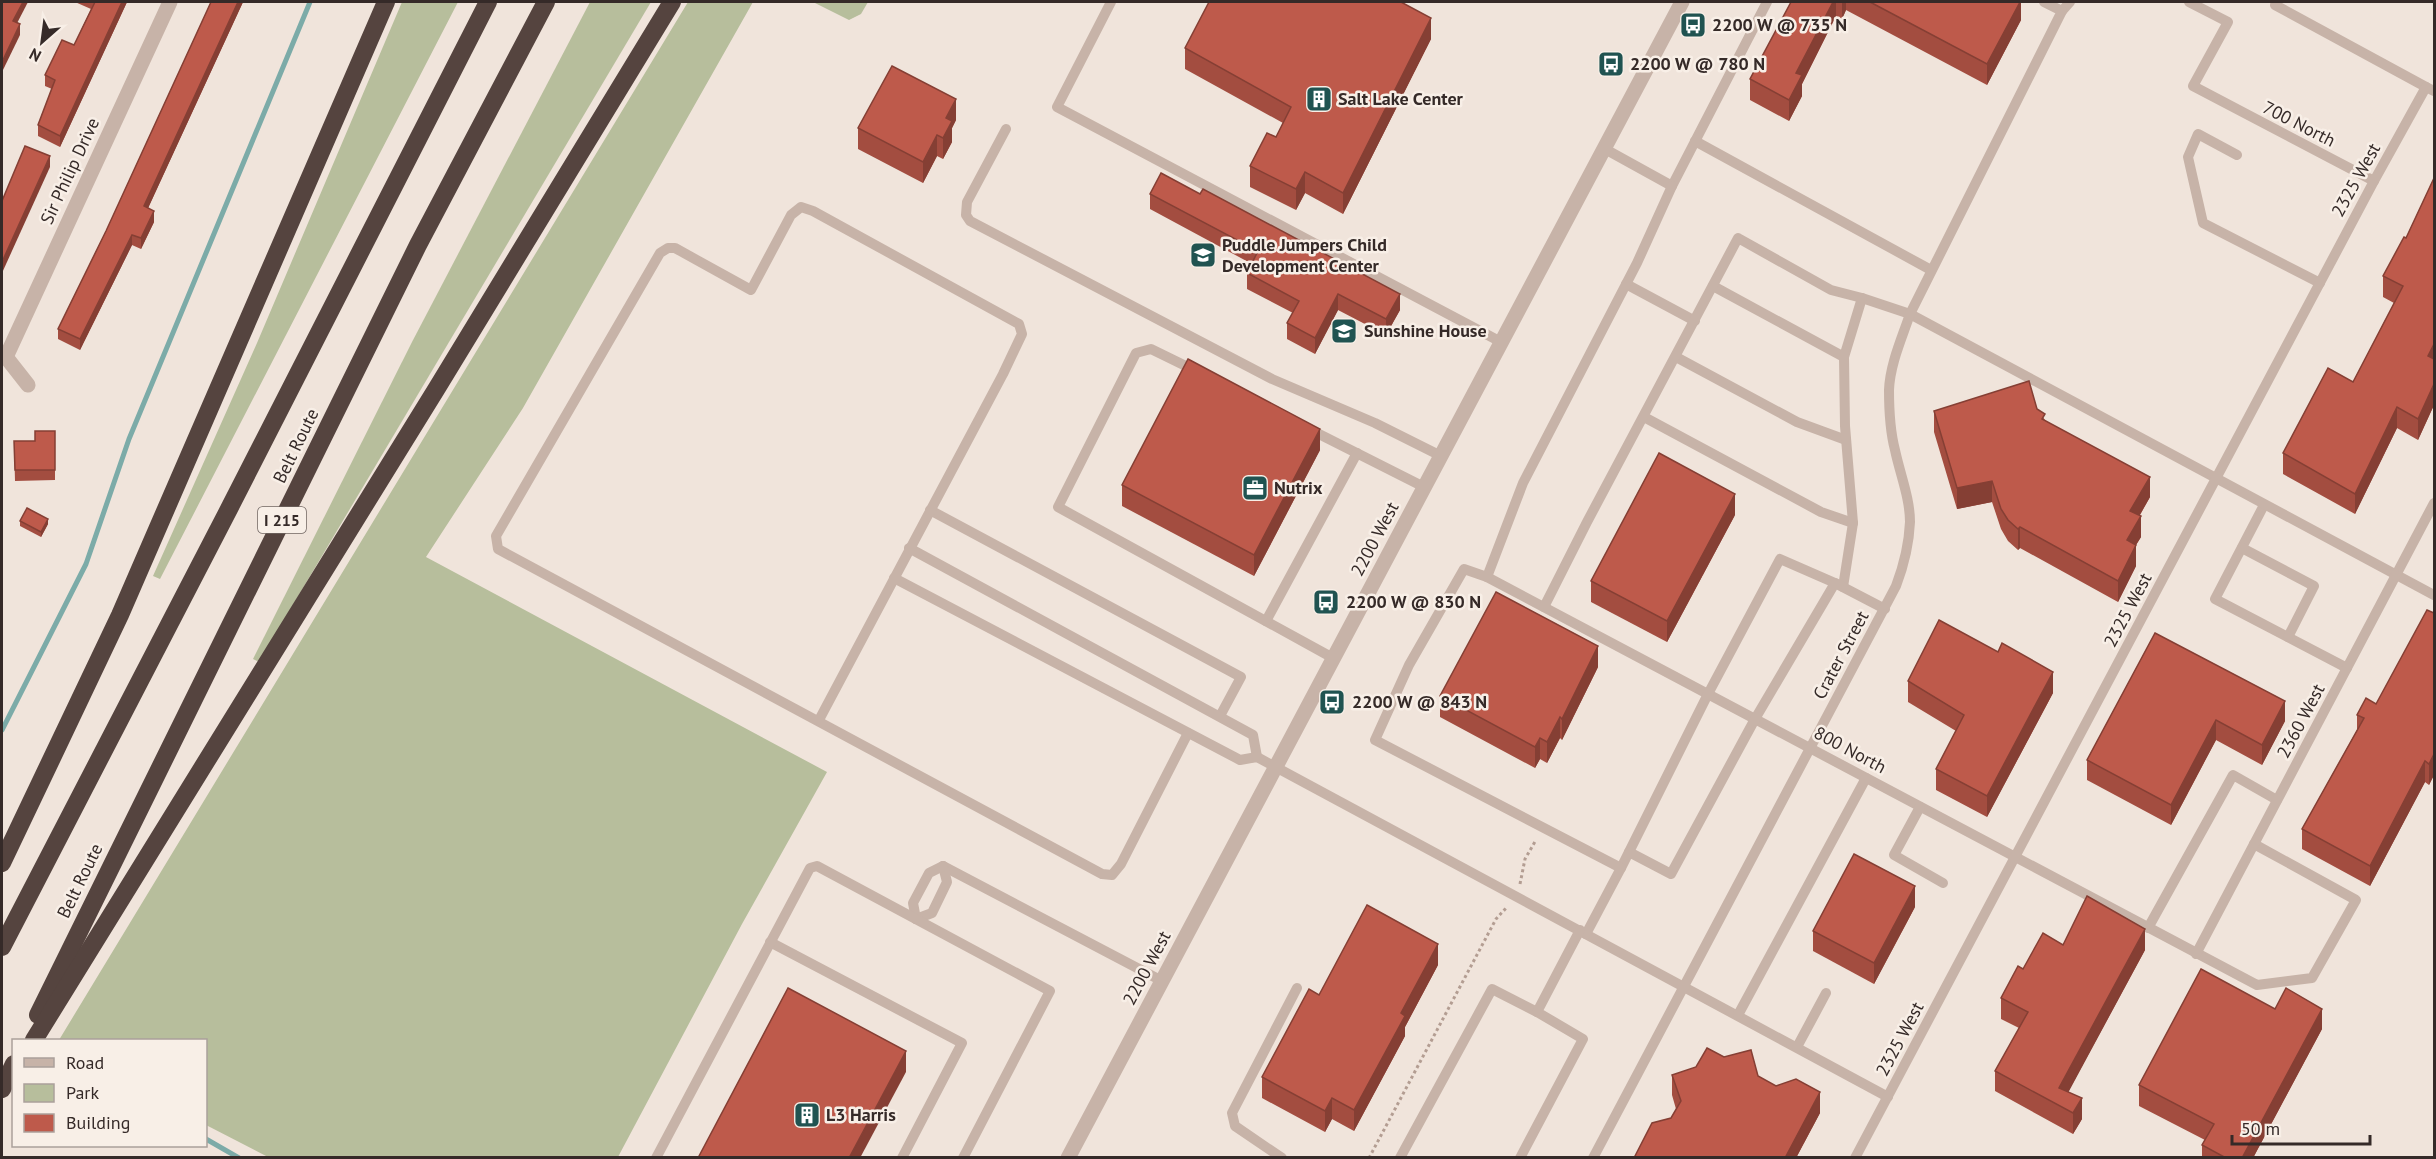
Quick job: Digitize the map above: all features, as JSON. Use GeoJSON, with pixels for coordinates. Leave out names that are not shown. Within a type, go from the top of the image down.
{"type":"FeatureCollection","features":[{"type":"Feature","properties":{"kind":"highway"},"geometry":{"type":"LineString","coordinates":[[2,863],[120,615],[386,2]]}},
{"type":"Feature","properties":{"kind":"highway","name":"Belt Route"},"geometry":{"type":"LineString","coordinates":[[2,947],[231,507],[488,2]]}},
{"type":"Feature","properties":{"kind":"highway","name":"Belt Route"},"geometry":{"type":"LineString","coordinates":[[26,1039],[418,245],[546,2]]}},
{"type":"Feature","properties":{"kind":"highway"},"geometry":{"type":"LineString","coordinates":[[35,1039],[672,2]]}},
{"type":"Feature","properties":{"kind":"highway"},"geometry":{"type":"LineString","coordinates":[[2,1089],[12,1068]]}},
{"type":"Feature","properties":{"kind":"highway"},"geometry":{"type":"LineString","coordinates":[[2,1093],[12,1077]]}},
{"type":"Feature","properties":{"kind":"street","name":"Sir Philip Drive"},"geometry":{"type":"LineString","coordinates":[[4,356],[170,2]]}},
{"type":"Feature","properties":{"kind":"street","name":"2200 West"},"geometry":{"type":"LineString","coordinates":[[1068,1158],[1682,2]]}},
{"type":"Feature","properties":{"kind":"street"},"geometry":{"type":"LineString","coordinates":[[4,356],[28,385]]}},
{"type":"Feature","properties":{"kind":"lane"},"geometry":{"type":"LineString","coordinates":[[1111,2],[1057,107],[1501,342]]}},
{"type":"Feature","properties":{"kind":"lane"},"geometry":{"type":"LineString","coordinates":[[1621,868],[1375,740],[1409,665],[1464,569],[1487,577],[1523,483],[1626,284],[1672,186],[1767,2]]}},
{"type":"Feature","properties":{"kind":"lane"},"geometry":{"type":"LineString","coordinates":[[2044,2],[2062,11]]}},
{"type":"Feature","properties":{"kind":"lane","name":"Crater Street"},"geometry":{"type":"LineString","coordinates":[[1593,1158],[1682,985],[1896,586],[1908,545],[1910,520],[1907,498],[1894,449],[1889,387],[1896,356],[1910,314],[1931,270],[2062,11],[2070,2]]}},
{"type":"Feature","properties":{"kind":"lane","name":"700 North"},"geometry":{"type":"LineString","coordinates":[[2189,2],[2228,22],[2193,86],[2374,181]]}},
{"type":"Feature","properties":{"kind":"lane"},"geometry":{"type":"LineString","coordinates":[[2275,5],[2430,89]]}},
{"type":"Feature","properties":{"kind":"lane","name":"2325 West"},"geometry":{"type":"LineString","coordinates":[[1855,1158],[2374,181],[2430,89]]}},
{"type":"Feature","properties":{"kind":"lane"},"geometry":{"type":"LineString","coordinates":[[1006,129],[967,202],[966,215],[970,221],[1272,379],[1366,418],[1441,456]]}},
{"type":"Feature","properties":{"kind":"lane"},"geometry":{"type":"LineString","coordinates":[[2237,155],[2198,134],[2188,157],[2203,223],[2320,283]]}},
{"type":"Feature","properties":{"kind":"lane"},"geometry":{"type":"LineString","coordinates":[[1695,141],[1931,270]]}},
{"type":"Feature","properties":{"kind":"lane"},"geometry":{"type":"LineString","coordinates":[[1605,149],[1672,186]]}},
{"type":"Feature","properties":{"kind":"lane"},"geometry":{"type":"LineString","coordinates":[[819,720],[1022,334],[1019,324],[813,211],[801,207],[791,215],[750,290],[675,248],[668,248],[660,253],[496,536],[498,549],[1102,874],[1112,875],[1121,864],[1188,733]]}},
{"type":"Feature","properties":{"kind":"lane"},"geometry":{"type":"LineString","coordinates":[[1544,607],[1738,238],[1831,290],[1910,314],[2434,595]]}},
{"type":"Feature","properties":{"kind":"lane"},"geometry":{"type":"LineString","coordinates":[[1626,284],[1695,321]]}},
{"type":"Feature","properties":{"kind":"lane"},"geometry":{"type":"LineString","coordinates":[[1713,286],[1844,357]]}},
{"type":"Feature","properties":{"kind":"lane"},"geometry":{"type":"LineString","coordinates":[[1629,852],[1671,874],[1755,719],[1839,585],[1854,523],[1846,440],[1844,357],[1862,298]]}},
{"type":"Feature","properties":{"kind":"lane"},"geometry":{"type":"LineString","coordinates":[[1202,375],[1151,349],[1136,353],[1058,507],[1333,658]]}},
{"type":"Feature","properties":{"kind":"lane"},"geometry":{"type":"LineString","coordinates":[[1676,357],[1797,422],[1846,440]]}},
{"type":"Feature","properties":{"kind":"lane"},"geometry":{"type":"LineString","coordinates":[[1644,417],[1821,512],[1854,523]]}},
{"type":"Feature","properties":{"kind":"lane"},"geometry":{"type":"LineString","coordinates":[[1295,422],[1425,487]]}},
{"type":"Feature","properties":{"kind":"lane"},"geometry":{"type":"LineString","coordinates":[[1266,621],[1358,453]]}},
{"type":"Feature","properties":{"kind":"lane","name":"2360 West"},"geometry":{"type":"LineString","coordinates":[[2196,954],[2434,503]]}},
{"type":"Feature","properties":{"kind":"lane"},"geometry":{"type":"LineString","coordinates":[[2265,505],[2215,599],[2347,668]]}},
{"type":"Feature","properties":{"kind":"lane"},"geometry":{"type":"LineString","coordinates":[[930,510],[1241,677],[1220,716]]}},
{"type":"Feature","properties":{"kind":"lane"},"geometry":{"type":"LineString","coordinates":[[909,548],[1253,735],[1257,757]]}},
{"type":"Feature","properties":{"kind":"lane"},"geometry":{"type":"LineString","coordinates":[[2242,548],[2314,586],[2288,637]]}},
{"type":"Feature","properties":{"kind":"lane"},"geometry":{"type":"LineString","coordinates":[[1536,1012],[1621,868],[1708,694],[1780,559],[1839,585],[1885,609]]}},
{"type":"Feature","properties":{"kind":"lane","name":"800 North"},"geometry":{"type":"LineString","coordinates":[[1487,577],[2257,985],[2312,978],[2356,900],[2254,844]]}},
{"type":"Feature","properties":{"kind":"lane"},"geometry":{"type":"LineString","coordinates":[[894,578],[1240,760],[1257,757],[1888,1097]]}},
{"type":"Feature","properties":{"kind":"lane"},"geometry":{"type":"LineString","coordinates":[[2148,928],[2232,775],[2277,800]]}},
{"type":"Feature","properties":{"kind":"lane"},"geometry":{"type":"LineString","coordinates":[[1738,1016],[1866,778]]}},
{"type":"Feature","properties":{"kind":"lane"},"geometry":{"type":"LineString","coordinates":[[1920,807],[1894,855],[1943,883]]}},
{"type":"Feature","properties":{"kind":"lane"},"geometry":{"type":"LineString","coordinates":[[656,1158],[810,868],[817,866],[1050,991],[963,1158]]}},
{"type":"Feature","properties":{"kind":"lane"},"geometry":{"type":"LineString","coordinates":[[943,866],[1162,981]]}},
{"type":"Feature","properties":{"kind":"lane"},"geometry":{"type":"LineString","coordinates":[[916,919],[932,913],[947,882],[943,866]]}},
{"type":"Feature","properties":{"kind":"lane"},"geometry":{"type":"LineString","coordinates":[[916,919],[913,903],[929,873],[943,866]]}},
{"type":"Feature","properties":{"kind":"lane"},"geometry":{"type":"LineString","coordinates":[[770,942],[962,1043],[902,1158]]}},
{"type":"Feature","properties":{"kind":"lane"},"geometry":{"type":"LineString","coordinates":[[1282,1158],[1235,1126],[1233,1113],[1297,988]]}},
{"type":"Feature","properties":{"kind":"lane"},"geometry":{"type":"LineString","coordinates":[[1400,1158],[1492,989],[1583,1039],[1520,1158]]}},
{"type":"Feature","properties":{"kind":"lane"},"geometry":{"type":"LineString","coordinates":[[1797,1047],[1826,993]]}},
{"type":"Feature","properties":{"kind":"path"},"geometry":{"type":"LineString","coordinates":[[1369,1158],[1496,919],[1517,897],[1525,859],[1543,827]]}},
{"type":"Feature","properties":{"kind":"green space"},"geometry":{"type":"Polygon","coordinates":[[[402,2],[458,2],[160,579],[153,576],[257,343],[402,2]]]}},
{"type":"Feature","properties":{"kind":"green space"},"geometry":{"type":"Polygon","coordinates":[[[590,2],[651,2],[259,662],[253,659],[412,342],[590,2]]]}},
{"type":"Feature","properties":{"kind":"green space"},"geometry":{"type":"Polygon","coordinates":[[[688,2],[753,2],[523,408],[426,557],[827,772],[742,924],[618,1157],[268,1157],[207,1126],[207,1039],[60,1039],[688,2]]]}},
{"type":"Feature","properties":{"kind":"green space"},"geometry":{"type":"Polygon","coordinates":[[[813,2],[868,2],[861,14],[849,20],[813,2]]]}},
{"type":"Feature","properties":{"kind":"building"},"geometry":{"type":"Polygon","coordinates":[[[2,2],[23,2],[13,21],[20,24],[2,62],[2,2]]]}},
{"type":"Feature","properties":{"kind":"building"},"geometry":{"type":"Polygon","coordinates":[[[95,2],[122,2],[60,136],[38,125],[55,80],[45,75],[62,40],[74,45],[95,2]]]}},
{"type":"Feature","properties":{"kind":"building"},"geometry":{"type":"Polygon","coordinates":[[[211,2],[238,2],[144,206],[154,211],[141,238],[132,235],[80,339],[58,329],[106,231],[211,2]]]}},
{"type":"Feature","properties":{"kind":"building","name":"Salt Lake Center"},"geometry":{"type":"Polygon","coordinates":[[[1209,2],[1401,2],[1431,18],[1343,193],[1305,172],[1296,189],[1250,166],[1267,133],[1276,137],[1291,107],[1185,48],[1209,2]]]}},
{"type":"Feature","properties":{"kind":"building"},"geometry":{"type":"Polygon","coordinates":[[[1791,2],[1833,2],[1796,73],[1802,75],[1789,100],[1750,79],[1791,2]]]}},
{"type":"Feature","properties":{"kind":"building"},"geometry":{"type":"Polygon","coordinates":[[[1870,2],[2020,2],[1987,64],[1870,2]]]}},
{"type":"Feature","properties":{"kind":"building"},"geometry":{"type":"Polygon","coordinates":[[[892,66],[956,99],[946,118],[952,121],[943,138],[937,135],[923,162],[858,128],[892,66]]]}},
{"type":"Feature","properties":{"kind":"building"},"geometry":{"type":"Polygon","coordinates":[[[25,146],[50,156],[2,262],[2,201],[25,146]]]}},
{"type":"Feature","properties":{"kind":"building"},"geometry":{"type":"Polygon","coordinates":[[[1161,173],[1200,194],[1203,189],[1400,294],[1386,319],[1338,294],[1315,338],[1287,323],[1299,301],[1247,273],[1258,251],[1150,194],[1161,173]]]}},
{"type":"Feature","properties":{"kind":"building"},"geometry":{"type":"Polygon","coordinates":[[[2434,178],[2434,344],[2428,356],[2434,359],[2434,384],[2418,419],[2397,407],[2355,494],[2283,453],[2328,368],[2353,382],[2403,286],[2383,276],[2404,237],[2406,238],[2434,178]]]}},
{"type":"Feature","properties":{"kind":"building"},"geometry":{"type":"Polygon","coordinates":[[[1188,359],[1320,429],[1254,555],[1122,485],[1188,359]]]}},
{"type":"Feature","properties":{"kind":"building"},"geometry":{"type":"Polygon","coordinates":[[[2029,381],[2037,409],[2045,414],[2042,419],[2150,477],[2130,511],[2141,516],[2127,540],[2136,545],[2118,581],[2020,527],[2018,529],[2001,509],[1992,481],[1957,488],[1934,411],[2029,381]]]}},
{"type":"Feature","properties":{"kind":"building"},"geometry":{"type":"Polygon","coordinates":[[[35,431],[55,431],[55,470],[15,470],[14,441],[35,441],[35,431]]]}},
{"type":"Feature","properties":{"kind":"building"},"geometry":{"type":"Polygon","coordinates":[[[1659,453],[1735,494],[1667,621],[1591,581],[1659,453]]]}},
{"type":"Feature","properties":{"kind":"building"},"geometry":{"type":"Polygon","coordinates":[[[27,508],[48,519],[41,532],[20,521],[27,508]]]}},
{"type":"Feature","properties":{"kind":"building"},"geometry":{"type":"Polygon","coordinates":[[[1496,592],[1598,646],[1562,719],[1560,717],[1547,742],[1540,738],[1535,747],[1440,696],[1496,592]]]}},
{"type":"Feature","properties":{"kind":"building"},"geometry":{"type":"Polygon","coordinates":[[[2427,610],[2434,613],[2434,754],[2429,764],[2425,761],[2370,866],[2302,829],[2364,718],[2357,715],[2366,698],[2376,704],[2427,610]]]}},
{"type":"Feature","properties":{"kind":"building"},"geometry":{"type":"Polygon","coordinates":[[[1939,620],[1998,652],[2002,643],[2053,672],[1987,796],[1936,769],[1964,715],[1908,681],[1939,620]]]}},
{"type":"Feature","properties":{"kind":"building"},"geometry":{"type":"Polygon","coordinates":[[[2155,633],[2285,701],[2262,745],[2216,720],[2171,805],[2087,760],[2155,633]]]}},
{"type":"Feature","properties":{"kind":"building"},"geometry":{"type":"Polygon","coordinates":[[[1854,854],[1915,886],[1874,963],[1813,931],[1854,854]]]}},
{"type":"Feature","properties":{"kind":"building"},"geometry":{"type":"Polygon","coordinates":[[[2087,896],[2145,929],[2059,1088],[2082,1098],[2073,1113],[1995,1071],[2028,1012],[2001,998],[2018,966],[2023,969],[2043,933],[2063,945],[2087,896]]]}},
{"type":"Feature","properties":{"kind":"building"},"geometry":{"type":"Polygon","coordinates":[[[1367,905],[1438,944],[1401,1013],[1405,1016],[1354,1110],[1332,1098],[1325,1111],[1262,1077],[1309,989],[1319,995],[1367,905]]]}},
{"type":"Feature","properties":{"kind":"building"},"geometry":{"type":"Polygon","coordinates":[[[2201,969],[2275,1009],[2286,988],[2322,1009],[2242,1158],[2226,1158],[2202,1145],[2214,1124],[2139,1085],[2201,969]]]}},
{"type":"Feature","properties":{"kind":"building","name":"L3 Harris"},"geometry":{"type":"Polygon","coordinates":[[[788,988],[906,1051],[849,1158],[698,1158],[788,988]]]}},
{"type":"Feature","properties":{"kind":"building"},"geometry":{"type":"Polygon","coordinates":[[[1707,1048],[1724,1057],[1751,1050],[1758,1076],[1776,1086],[1796,1079],[1820,1092],[1785,1158],[1634,1158],[1652,1123],[1671,1118],[1681,1101],[1672,1075],[1696,1067],[1707,1048]]]}},
{"type":"Feature","properties":{"kind":"waterway"},"geometry":{"type":"LineString","coordinates":[[2,730],[86,564],[129,439],[310,2]]}},
{"type":"Feature","properties":{"kind":"waterway"},"geometry":{"type":"LineString","coordinates":[[207,1140],[239,1158]]}},
{"type":"Feature","properties":{"kind":"place","name":"2200 W @ 735 N"},"geometry":{"type":"Point","coordinates":[1693,25]}},
{"type":"Feature","properties":{"kind":"place","name":"2200 W @ 780 N"},"geometry":{"type":"Point","coordinates":[1611,64]}},
{"type":"Feature","properties":{"kind":"place","name":"Salt Lake Center"},"geometry":{"type":"Point","coordinates":[1319,99]}},
{"type":"Feature","properties":{"kind":"place","name":"Puddle Jumpers Child Development Center"},"geometry":{"type":"Point","coordinates":[1203,255]}},
{"type":"Feature","properties":{"kind":"place","name":"Sunshine House"},"geometry":{"type":"Point","coordinates":[1344,331]}},
{"type":"Feature","properties":{"kind":"place","name":"Nutrix"},"geometry":{"type":"Point","coordinates":[1255,488]}},
{"type":"Feature","properties":{"kind":"place","name":"2200 W @ 830 N"},"geometry":{"type":"Point","coordinates":[1326,602]}},
{"type":"Feature","properties":{"kind":"place","name":"2200 W @ 843 N"},"geometry":{"type":"Point","coordinates":[1332,702]}},
{"type":"Feature","properties":{"kind":"place","name":"L3 Harris"},"geometry":{"type":"Point","coordinates":[807,1115]}}]}
